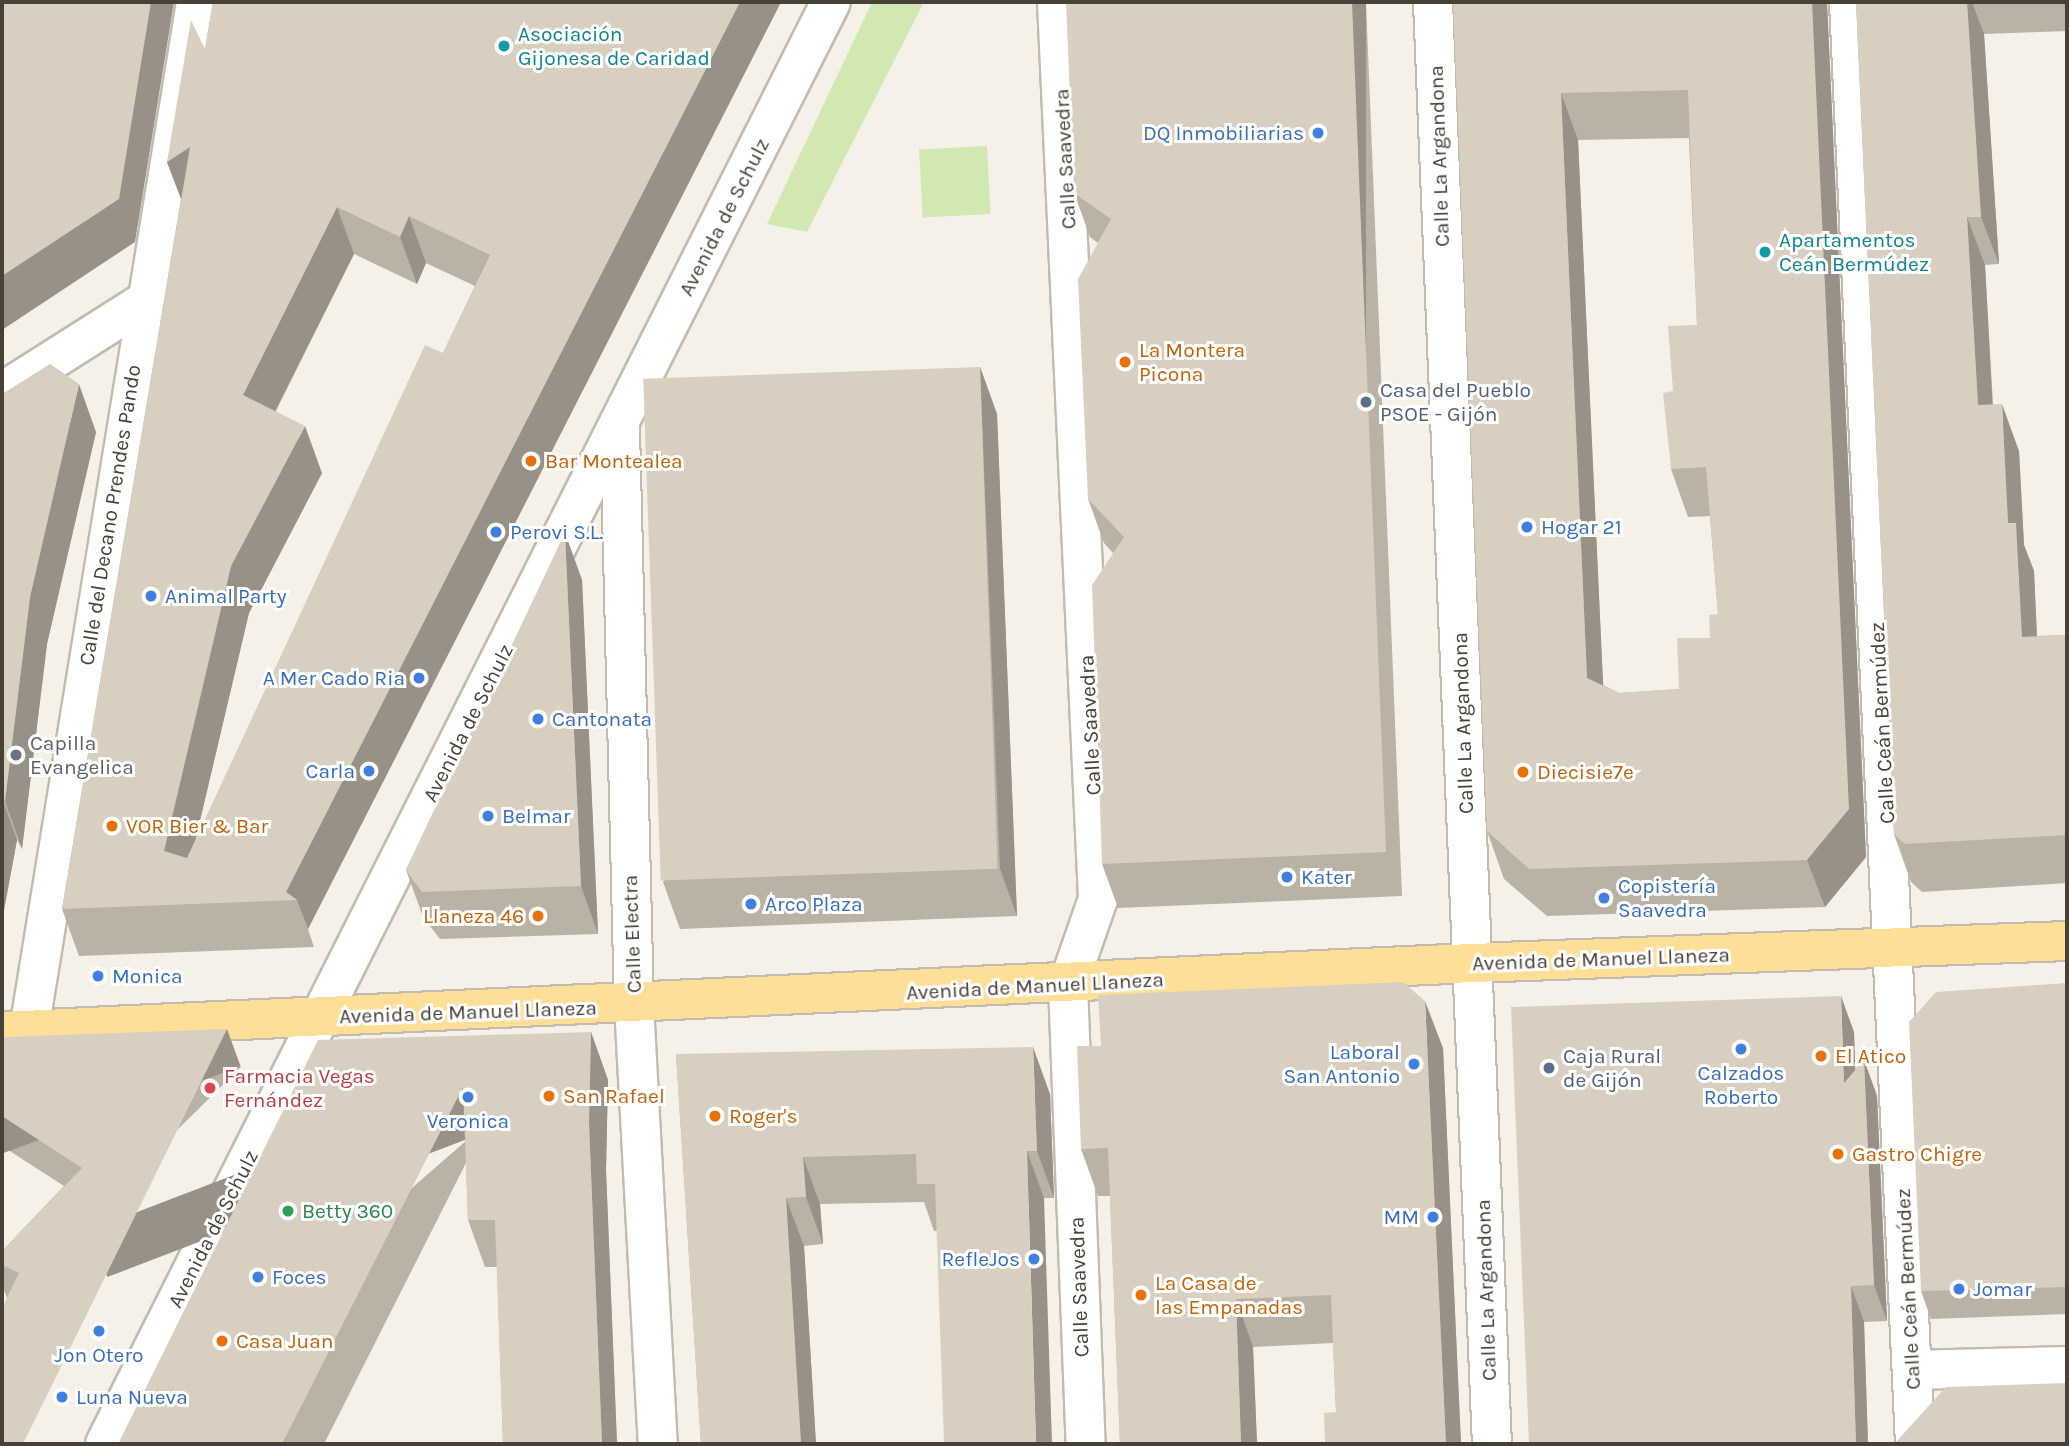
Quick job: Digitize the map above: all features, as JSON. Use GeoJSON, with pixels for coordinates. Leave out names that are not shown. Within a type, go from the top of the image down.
{"type":"FeatureCollection","features":[{"type":"Feature","properties":{"kind":"main road","name":"Avenida de Manuel Llaneza"},"geometry":{"type":"LineString","coordinates":[[16,1030],[1068,985],[1473,963],[2067,941]]}},
{"type":"Feature","properties":{"kind":"street","name":"Calle del Decano Prendes Pando"},"geometry":{"type":"LineString","coordinates":[[16,1030],[196,2]]}},
{"type":"Feature","properties":{"kind":"street","name":"Avenida de Schulz"},"geometry":{"type":"LineString","coordinates":[[105,1444],[831,2]]}},
{"type":"Feature","properties":{"kind":"street","name":"Calle Saavedra"},"geometry":{"type":"LineString","coordinates":[[1057,2],[1098,899],[1068,985],[1086,1444]]}},
{"type":"Feature","properties":{"kind":"street","name":"Calle La Argandona"},"geometry":{"type":"LineString","coordinates":[[1433,2],[1492,1444]]}},
{"type":"Feature","properties":{"kind":"street","name":"Calle Ceán Bermúdez"},"geometry":{"type":"LineString","coordinates":[[1849,2],[1895,949],[1915,1444]]}},
{"type":"Feature","properties":{"kind":"street"},"geometry":{"type":"LineString","coordinates":[[2,392],[144,302]]}},
{"type":"Feature","properties":{"kind":"street","name":"Calle Electra"},"geometry":{"type":"LineString","coordinates":[[620,423],[634,1004],[657,1444]]}},
{"type":"Feature","properties":{"kind":"street"},"geometry":{"type":"LineString","coordinates":[[1912,1370],[2067,1366]]}},
{"type":"Feature","properties":{"kind":"green space"},"geometry":{"type":"Polygon","coordinates":[[[872,2],[924,2],[807,232],[767,224],[872,2]]]}},
{"type":"Feature","properties":{"kind":"green space"},"geometry":{"type":"Polygon","coordinates":[[[987,146],[991,214],[923,217],[919,150],[987,146]]]}},
{"type":"Feature","properties":{"kind":"building"},"geometry":{"type":"Polygon","coordinates":[[[2,2],[151,2],[119,199],[2,276],[2,2]]]}},
{"type":"Feature","properties":{"kind":"building"},"geometry":{"type":"Polygon","coordinates":[[[213,2],[740,2],[286,892],[297,900],[62,909],[190,147],[167,162],[191,20],[205,49],[213,2]],[[337,207],[243,395],[305,426],[231,566],[164,851],[187,858],[425,345],[443,353],[490,255],[409,216],[400,237],[337,207]]]}},
{"type":"Feature","properties":{"kind":"building"},"geometry":{"type":"Polygon","coordinates":[[[1066,2],[1352,2],[1386,852],[1102,864],[1092,585],[1124,537],[1088,499],[1078,279],[1111,219],[1074,193],[1066,2]]]}},
{"type":"Feature","properties":{"kind":"building"},"geometry":{"type":"Polygon","coordinates":[[[1453,2],[1812,2],[1849,809],[1807,860],[1529,869],[1487,831],[1453,2]],[[1688,90],[1561,93],[1587,678],[1619,693],[1679,689],[1677,638],[1710,638],[1709,615],[1718,614],[1706,467],[1671,469],[1663,393],[1673,391],[1668,326],[1697,325],[1688,90]]]}},
{"type":"Feature","properties":{"kind":"building"},"geometry":{"type":"Polygon","coordinates":[[[1856,2],[1967,2],[1981,217],[1967,217],[1978,405],[2002,404],[2008,523],[2016,523],[2022,637],[2067,635],[2067,835],[1905,844],[1894,834],[1856,2]]]}},
{"type":"Feature","properties":{"kind":"building"},"geometry":{"type":"Polygon","coordinates":[[[50,364],[79,384],[30,597],[5,801],[2,796],[2,394],[50,364]]]}},
{"type":"Feature","properties":{"kind":"building"},"geometry":{"type":"Polygon","coordinates":[[[980,367],[998,869],[661,880],[643,379],[980,367]]]}},
{"type":"Feature","properties":{"kind":"building"},"geometry":{"type":"Polygon","coordinates":[[[565,533],[581,886],[422,892],[406,870],[565,533]]]}},
{"type":"Feature","properties":{"kind":"building"},"geometry":{"type":"Polygon","coordinates":[[[1403,982],[1425,1001],[1446,1444],[1325,1444],[1324,1413],[1336,1412],[1331,1295],[1236,1299],[1241,1444],[1120,1444],[1108,1148],[1081,1149],[1077,1046],[1101,1046],[1098,995],[1403,982]]]}},
{"type":"Feature","properties":{"kind":"building"},"geometry":{"type":"Polygon","coordinates":[[[2067,983],[2067,1287],[1921,1291],[1909,1022],[1936,992],[2067,983]]]}},
{"type":"Feature","properties":{"kind":"building"},"geometry":{"type":"Polygon","coordinates":[[[1841,996],[1844,1083],[1864,1060],[1874,1285],[1851,1286],[1856,1444],[1529,1444],[1511,1007],[1841,996]]]}},
{"type":"Feature","properties":{"kind":"building"},"geometry":{"type":"Polygon","coordinates":[[[227,1029],[23,1444],[2,1444],[2,1308],[19,1273],[2,1265],[2,1251],[82,1168],[2,1116],[3,1037],[227,1029]]]}},
{"type":"Feature","properties":{"kind":"building"},"geometry":{"type":"Polygon","coordinates":[[[591,1032],[589,1123],[602,1444],[503,1444],[495,1220],[468,1220],[463,1087],[282,1444],[118,1444],[318,1040],[591,1032]]]}},
{"type":"Feature","properties":{"kind":"building"},"geometry":{"type":"Polygon","coordinates":[[[1033,1047],[1037,1151],[1027,1151],[1036,1444],[944,1444],[935,1184],[917,1184],[916,1154],[803,1157],[806,1197],[786,1198],[801,1444],[701,1444],[676,1054],[1033,1047]]]}},
{"type":"Feature","properties":{"kind":"building"},"geometry":{"type":"Polygon","coordinates":[[[2067,1383],[2067,1444],[1894,1444],[1946,1387],[2067,1383]]]}},
{"type":"Feature","properties":{"kind":"place","name":"Asociación Gijonesa de Caridad"},"geometry":{"type":"Point","coordinates":[504,46]}},
{"type":"Feature","properties":{"kind":"place","name":"DQ Inmobiliarias"},"geometry":{"type":"Point","coordinates":[1318,133]}},
{"type":"Feature","properties":{"kind":"place","name":"Apartamentos Ceán Bermúdez"},"geometry":{"type":"Point","coordinates":[1765,252]}},
{"type":"Feature","properties":{"kind":"place","name":"La Montera Picona"},"geometry":{"type":"Point","coordinates":[1125,362]}},
{"type":"Feature","properties":{"kind":"place","name":"Casa del Pueblo PSOE - Gijón"},"geometry":{"type":"Point","coordinates":[1366,402]}},
{"type":"Feature","properties":{"kind":"place","name":"Bar Montealea"},"geometry":{"type":"Point","coordinates":[531,461]}},
{"type":"Feature","properties":{"kind":"place","name":"Hogar 21"},"geometry":{"type":"Point","coordinates":[1527,527]}},
{"type":"Feature","properties":{"kind":"place","name":"Perovi S.L."},"geometry":{"type":"Point","coordinates":[496,532]}},
{"type":"Feature","properties":{"kind":"place","name":"Animal Party"},"geometry":{"type":"Point","coordinates":[151,596]}},
{"type":"Feature","properties":{"kind":"place","name":"A Mer Cado Ria"},"geometry":{"type":"Point","coordinates":[419,678]}},
{"type":"Feature","properties":{"kind":"place","name":"Cantonata"},"geometry":{"type":"Point","coordinates":[538,719]}},
{"type":"Feature","properties":{"kind":"place","name":"Capilla Evangelica"},"geometry":{"type":"Point","coordinates":[16,755]}},
{"type":"Feature","properties":{"kind":"place","name":"Carla"},"geometry":{"type":"Point","coordinates":[369,771]}},
{"type":"Feature","properties":{"kind":"place","name":"Diecisie7e"},"geometry":{"type":"Point","coordinates":[1523,772]}},
{"type":"Feature","properties":{"kind":"place","name":"Belmar"},"geometry":{"type":"Point","coordinates":[488,816]}},
{"type":"Feature","properties":{"kind":"place","name":"VOR Bier & Bar"},"geometry":{"type":"Point","coordinates":[112,826]}},
{"type":"Feature","properties":{"kind":"place","name":"Kater"},"geometry":{"type":"Point","coordinates":[1287,877]}},
{"type":"Feature","properties":{"kind":"place","name":"Copistería Saavedra"},"geometry":{"type":"Point","coordinates":[1604,898]}},
{"type":"Feature","properties":{"kind":"place","name":"Arco Plaza"},"geometry":{"type":"Point","coordinates":[751,904]}},
{"type":"Feature","properties":{"kind":"place","name":"Llaneza 46"},"geometry":{"type":"Point","coordinates":[538,916]}},
{"type":"Feature","properties":{"kind":"place","name":"Monica"},"geometry":{"type":"Point","coordinates":[98,976]}},
{"type":"Feature","properties":{"kind":"place","name":"Calzados Roberto"},"geometry":{"type":"Point","coordinates":[1741,1049]}},
{"type":"Feature","properties":{"kind":"place","name":"El Atico"},"geometry":{"type":"Point","coordinates":[1821,1056]}},
{"type":"Feature","properties":{"kind":"place","name":"Laboral San Antonio"},"geometry":{"type":"Point","coordinates":[1414,1064]}},
{"type":"Feature","properties":{"kind":"place","name":"Caja Rural de Gijón"},"geometry":{"type":"Point","coordinates":[1549,1068]}},
{"type":"Feature","properties":{"kind":"place","name":"Farmacia Vegas Fernández"},"geometry":{"type":"Point","coordinates":[210,1088]}},
{"type":"Feature","properties":{"kind":"place","name":"San Rafael"},"geometry":{"type":"Point","coordinates":[549,1096]}},
{"type":"Feature","properties":{"kind":"place","name":"Veronica"},"geometry":{"type":"Point","coordinates":[468,1097]}},
{"type":"Feature","properties":{"kind":"place","name":"Roger's"},"geometry":{"type":"Point","coordinates":[715,1116]}},
{"type":"Feature","properties":{"kind":"place","name":"Gastro Chigre"},"geometry":{"type":"Point","coordinates":[1838,1154]}},
{"type":"Feature","properties":{"kind":"place","name":"Betty 360"},"geometry":{"type":"Point","coordinates":[288,1211]}},
{"type":"Feature","properties":{"kind":"place","name":"MM"},"geometry":{"type":"Point","coordinates":[1433,1217]}},
{"type":"Feature","properties":{"kind":"place","name":"RefleJos"},"geometry":{"type":"Point","coordinates":[1034,1259]}},
{"type":"Feature","properties":{"kind":"place","name":"Foces"},"geometry":{"type":"Point","coordinates":[258,1277]}},
{"type":"Feature","properties":{"kind":"place","name":"Jomar"},"geometry":{"type":"Point","coordinates":[1959,1289]}},
{"type":"Feature","properties":{"kind":"place","name":"La Casa de las Empanadas"},"geometry":{"type":"Point","coordinates":[1141,1295]}},
{"type":"Feature","properties":{"kind":"place","name":"Jon Otero"},"geometry":{"type":"Point","coordinates":[99,1331]}},
{"type":"Feature","properties":{"kind":"place","name":"Casa Juan"},"geometry":{"type":"Point","coordinates":[222,1341]}},
{"type":"Feature","properties":{"kind":"place","name":"Luna Nueva"},"geometry":{"type":"Point","coordinates":[62,1397]}}]}
